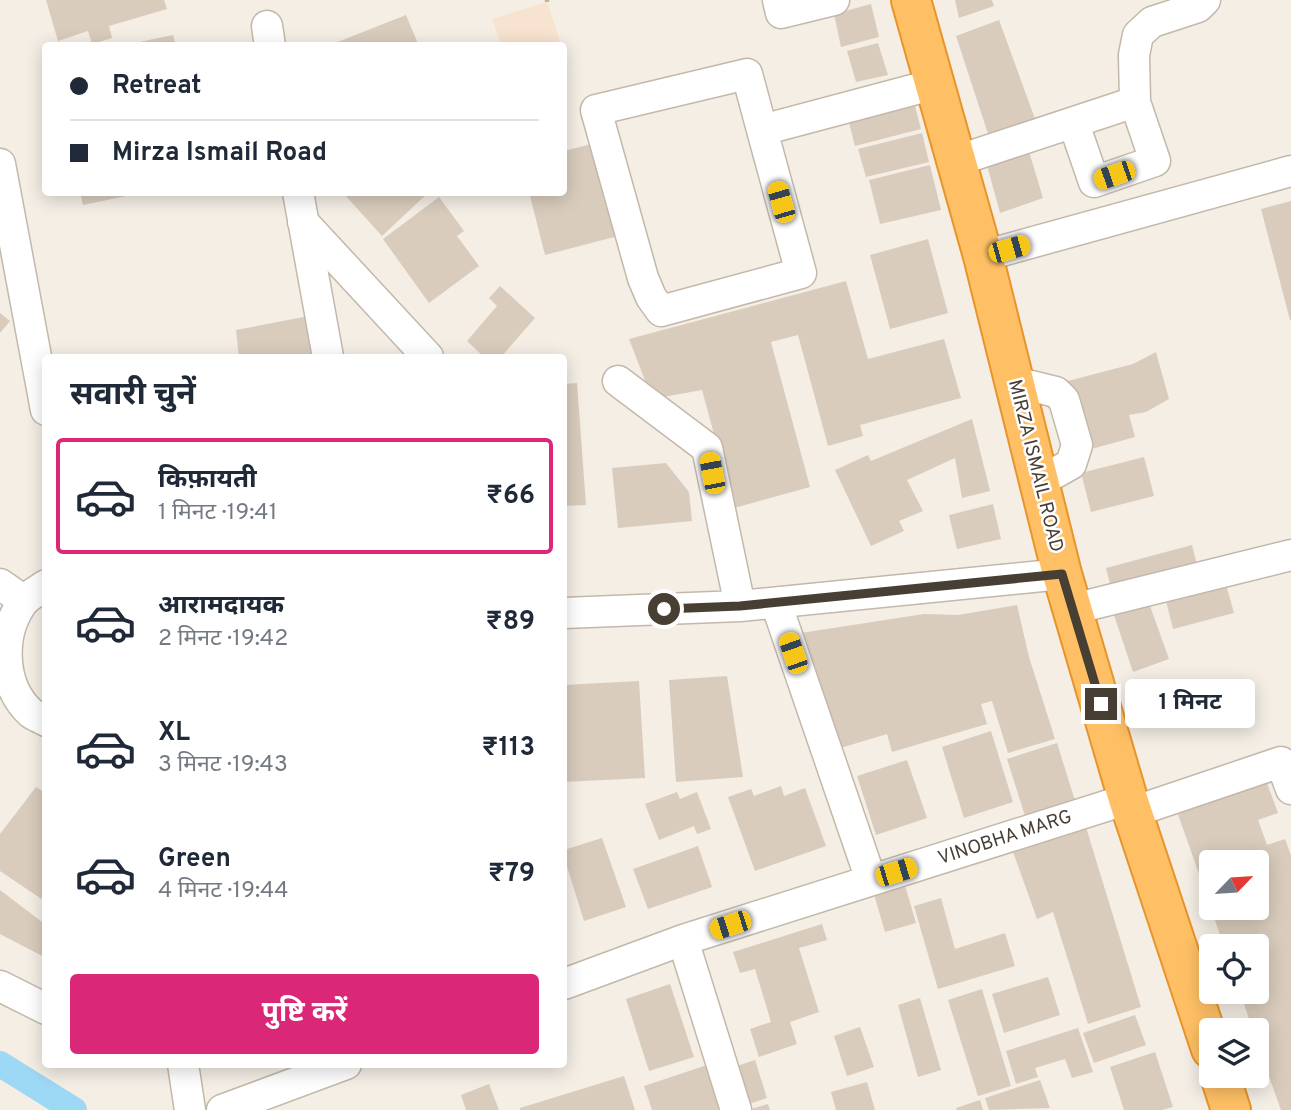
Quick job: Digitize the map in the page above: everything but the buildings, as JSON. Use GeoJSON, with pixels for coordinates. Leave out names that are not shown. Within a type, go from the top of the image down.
{"type":"FeatureCollection","features":[{"type":"Feature","properties":{"kind":"highway","name":"MIRZA ISMAIL ROAD"},"geometry":{"type":"LineString","coordinates":[[911,0],[983,256],[1068,592],[1130,805],[1201,1018]]}},
{"type":"Feature","properties":{"kind":"highway"},"geometry":{"type":"LineString","coordinates":[[1224,1088],[1231,1110]]}},
{"type":"Feature","properties":{"kind":"street"},"geometry":{"type":"LineString","coordinates":[[778,0],[781,13],[834,0]]}},
{"type":"Feature","properties":{"kind":"street"},"geometry":{"type":"LineString","coordinates":[[1074,124],[1094,182],[1155,162],[1135,102],[1134,55],[1138,35],[1152,22],[1198,7],[1205,0]]}},
{"type":"Feature","properties":{"kind":"street"},"geometry":{"type":"LineString","coordinates":[[747,74],[762,130],[801,273],[661,311],[643,278],[596,110],[747,74]]}},
{"type":"Feature","properties":{"kind":"street"},"geometry":{"type":"LineString","coordinates":[[762,130],[935,84]]}},
{"type":"Feature","properties":{"kind":"street"},"geometry":{"type":"LineString","coordinates":[[956,161],[1135,102]]}},
{"type":"Feature","properties":{"kind":"street"},"geometry":{"type":"LineString","coordinates":[[0,164],[42,389]]}},
{"type":"Feature","properties":{"kind":"street"},"geometry":{"type":"LineString","coordinates":[[983,256],[1291,171]]}},
{"type":"Feature","properties":{"kind":"street"},"geometry":{"type":"LineString","coordinates":[[299,196],[327,354]]}},
{"type":"Feature","properties":{"kind":"street"},"geometry":{"type":"LineString","coordinates":[[303,222],[425,354]]}},
{"type":"Feature","properties":{"kind":"street"},"geometry":{"type":"LineString","coordinates":[[618,381],[707,448],[740,606]]}},
{"type":"Feature","properties":{"kind":"street"},"geometry":{"type":"LineString","coordinates":[[567,612],[1068,592],[1291,555]]}},
{"type":"Feature","properties":{"kind":"street"},"geometry":{"type":"LineString","coordinates":[[23,590],[8,629],[4,650],[11,685],[31,712],[42,719]]}},
{"type":"Feature","properties":{"kind":"street"},"geometry":{"type":"LineString","coordinates":[[776,603],[871,880]]}},
{"type":"Feature","properties":{"kind":"street","name":"VINOBHA MARG"},"geometry":{"type":"LineString","coordinates":[[567,983],[683,940],[871,880],[1281,762],[1291,789]]}},
{"type":"Feature","properties":{"kind":"street"},"geometry":{"type":"LineString","coordinates":[[683,940],[736,1110]]}},
{"type":"Feature","properties":{"kind":"street"},"geometry":{"type":"LineString","coordinates":[[0,986],[42,1007]]}},
{"type":"Feature","properties":{"kind":"street"},"geometry":{"type":"LineString","coordinates":[[184,1068],[190,1110]]}},
{"type":"Feature","properties":{"kind":"street"},"geometry":{"type":"LineString","coordinates":[[222,1110],[335,1068]]}},
{"type":"Feature","properties":{"kind":"shaded area"},"geometry":{"type":"Polygon","coordinates":[[[547,2],[560,41],[500,42],[492,19],[547,2]]]}},
{"type":"Feature","properties":{"kind":"waterway"},"geometry":{"type":"LineString","coordinates":[[0,1064],[74,1110]]}},
{"type":"Feature","properties":{"kind":"route"},"geometry":{"type":"LineString","coordinates":[[664,609],[740,606],[1062,574],[1101,704]]}}]}
